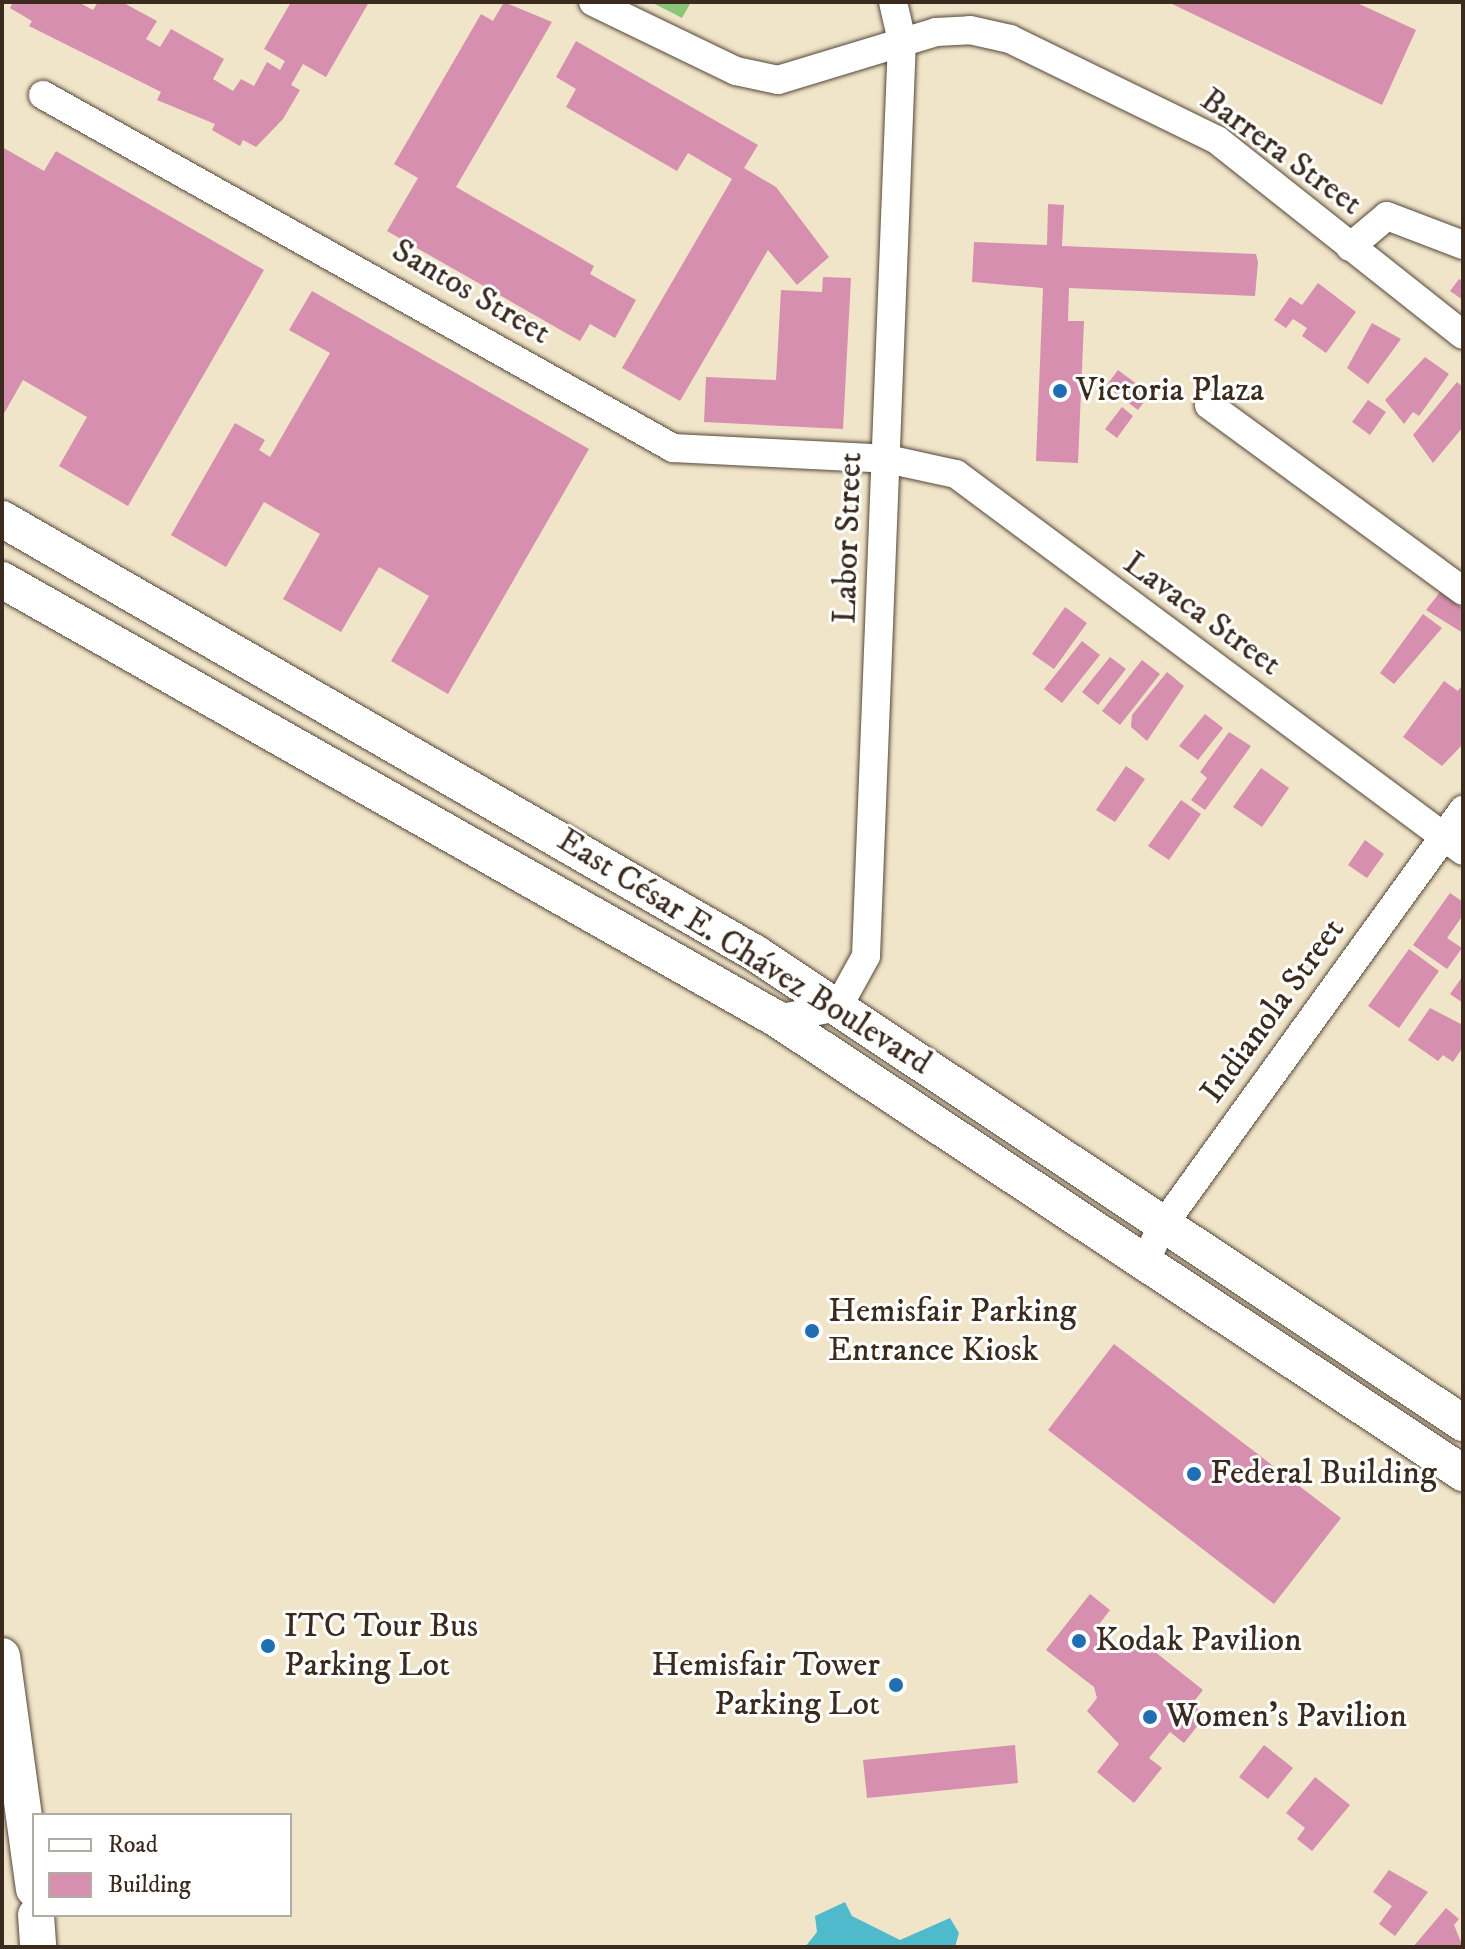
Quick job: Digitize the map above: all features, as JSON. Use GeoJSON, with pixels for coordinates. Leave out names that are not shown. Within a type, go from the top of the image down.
{"type":"FeatureCollection","features":[{"type":"Feature","properties":{"kind":"main road","name":"East César E. Chávez Boulevard"},"geometry":{"type":"LineString","coordinates":[[12,524],[447,771],[838,1007],[1463,1473]]}},
{"type":"Feature","properties":{"kind":"main road"},"geometry":{"type":"LineString","coordinates":[[2,565],[12,524]]}},
{"type":"Feature","properties":{"kind":"main road","name":"East César E. Chávez Boulevard"},"geometry":{"type":"LineString","coordinates":[[2,580],[777,1019],[1463,1423]]}},
{"type":"Feature","properties":{"kind":"main road"},"geometry":{"type":"LineString","coordinates":[[2,1656],[32,1874]]}},
{"type":"Feature","properties":{"kind":"main road"},"geometry":{"type":"LineString","coordinates":[[36,1917],[38,1947]]}},
{"type":"Feature","properties":{"kind":"street","name":"Barrera Street"},"geometry":{"type":"LineString","coordinates":[[593,2],[736,71],[778,80],[902,41],[970,30],[1032,47],[1201,130],[1463,335]]}},
{"type":"Feature","properties":{"kind":"street"},"geometry":{"type":"LineString","coordinates":[[629,2],[652,28]]}},
{"type":"Feature","properties":{"kind":"street","name":"Labor Street"},"geometry":{"type":"LineString","coordinates":[[838,1007],[866,956],[868,932],[902,41],[893,2]]}},
{"type":"Feature","properties":{"kind":"street","name":"Santos Street"},"geometry":{"type":"LineString","coordinates":[[43,95],[673,448],[887,459]]}},
{"type":"Feature","properties":{"kind":"street"},"geometry":{"type":"LineString","coordinates":[[1350,247],[1387,216],[1463,245]]}},
{"type":"Feature","properties":{"kind":"street"},"geometry":{"type":"LineString","coordinates":[[1209,405],[1463,591]]}},
{"type":"Feature","properties":{"kind":"street","name":"Lavaca Street"},"geometry":{"type":"LineString","coordinates":[[887,459],[942,468],[977,487],[1453,844]]}},
{"type":"Feature","properties":{"kind":"street","name":"Indianola Street"},"geometry":{"type":"LineString","coordinates":[[1154,1243],[1453,844],[1463,810]]}},
{"type":"Feature","properties":{"kind":"street"},"geometry":{"type":"LineString","coordinates":[[777,1019],[838,1007]]}},
{"type":"Feature","properties":{"kind":"green space"},"geometry":{"type":"Polygon","coordinates":[[[651,2],[691,2],[682,18],[651,2]]]}},
{"type":"Feature","properties":{"kind":"water"},"geometry":{"type":"Polygon","coordinates":[[[845,1902],[852,1916],[900,1940],[950,1918],[959,1933],[955,1947],[805,1947],[817,1932],[815,1916],[845,1902]]]}},
{"type":"Feature","properties":{"kind":"building"},"geometry":{"type":"Polygon","coordinates":[[[13,2],[78,2],[93,10],[98,2],[122,2],[157,21],[146,39],[160,47],[171,29],[224,59],[213,79],[233,91],[241,79],[254,86],[267,62],[280,70],[285,61],[264,49],[291,2],[369,2],[326,77],[303,64],[291,85],[300,90],[283,119],[256,147],[243,140],[240,146],[212,130],[215,124],[157,100],[161,92],[29,26],[32,21],[10,8],[13,2]]]}},
{"type":"Feature","properties":{"kind":"building"},"geometry":{"type":"Polygon","coordinates":[[[504,2],[552,22],[456,187],[594,266],[590,274],[636,300],[615,338],[590,324],[580,341],[387,231],[418,178],[394,164],[481,14],[493,21],[504,2]]]}},
{"type":"Feature","properties":{"kind":"building"},"geometry":{"type":"Polygon","coordinates":[[[1168,2],[1355,2],[1416,30],[1382,105],[1168,2]]]}},
{"type":"Feature","properties":{"kind":"building"},"geometry":{"type":"Polygon","coordinates":[[[576,41],[758,145],[744,168],[776,187],[829,257],[797,285],[768,250],[680,401],[622,368],[732,179],[688,153],[677,171],[566,107],[576,89],[556,77],[576,41]]]}},
{"type":"Feature","properties":{"kind":"building"},"geometry":{"type":"Polygon","coordinates":[[[2,147],[44,171],[56,151],[264,270],[128,506],[59,466],[87,417],[23,380],[2,417],[2,147]]]}},
{"type":"Feature","properties":{"kind":"building","name":"Victoria Plaza"},"geometry":{"type":"Polygon","coordinates":[[[1048,204],[1064,205],[1062,246],[1256,254],[1258,262],[1255,296],[1069,288],[1068,321],[1084,321],[1078,463],[1036,461],[1043,288],[972,282],[974,242],[1047,245],[1048,204]]]}},
{"type":"Feature","properties":{"kind":"building"},"geometry":{"type":"Polygon","coordinates":[[[823,277],[851,278],[843,429],[704,422],[706,377],[776,380],[781,290],[822,292],[823,277]]]}},
{"type":"Feature","properties":{"kind":"building"},"geometry":{"type":"Polygon","coordinates":[[[1459,279],[1463,281],[1463,300],[1450,291],[1459,279]]]}},
{"type":"Feature","properties":{"kind":"building"},"geometry":{"type":"Polygon","coordinates":[[[1318,283],[1356,312],[1326,353],[1302,336],[1307,328],[1293,319],[1286,328],[1274,320],[1290,297],[1302,305],[1318,283]]]}},
{"type":"Feature","properties":{"kind":"building"},"geometry":{"type":"Polygon","coordinates":[[[312,291],[589,449],[448,694],[391,661],[429,596],[379,567],[341,632],[283,599],[320,534],[264,502],[226,567],[171,535],[235,423],[265,440],[259,450],[270,457],[330,353],[289,330],[312,291]]]}},
{"type":"Feature","properties":{"kind":"building"},"geometry":{"type":"Polygon","coordinates":[[[1372,323],[1401,339],[1368,384],[1347,368],[1372,323]]]}},
{"type":"Feature","properties":{"kind":"building"},"geometry":{"type":"Polygon","coordinates":[[[1425,357],[1449,374],[1419,416],[1413,412],[1404,424],[1385,400],[1425,357]]]}},
{"type":"Feature","properties":{"kind":"building"},"geometry":{"type":"Polygon","coordinates":[[[1118,370],[1150,394],[1138,410],[1106,386],[1118,370]]]}},
{"type":"Feature","properties":{"kind":"building"},"geometry":{"type":"Polygon","coordinates":[[[1457,382],[1463,387],[1463,427],[1433,463],[1413,435],[1457,382]]]}},
{"type":"Feature","properties":{"kind":"building"},"geometry":{"type":"Polygon","coordinates":[[[1368,400],[1386,412],[1370,435],[1352,422],[1368,400]]]}},
{"type":"Feature","properties":{"kind":"building"},"geometry":{"type":"Polygon","coordinates":[[[1122,407],[1133,416],[1117,438],[1105,429],[1122,407]]]}},
{"type":"Feature","properties":{"kind":"building"},"geometry":{"type":"Polygon","coordinates":[[[1440,592],[1463,609],[1463,633],[1426,610],[1440,592]]]}},
{"type":"Feature","properties":{"kind":"building"},"geometry":{"type":"Polygon","coordinates":[[[1065,607],[1087,623],[1054,669],[1032,654],[1065,607]]]}},
{"type":"Feature","properties":{"kind":"building"},"geometry":{"type":"Polygon","coordinates":[[[1423,614],[1442,628],[1394,684],[1380,673],[1423,614]]]}},
{"type":"Feature","properties":{"kind":"building"},"geometry":{"type":"Polygon","coordinates":[[[1082,641],[1100,655],[1062,703],[1044,689],[1082,641]]]}},
{"type":"Feature","properties":{"kind":"building"},"geometry":{"type":"Polygon","coordinates":[[[1110,657],[1126,669],[1098,705],[1082,692],[1110,657]]]}},
{"type":"Feature","properties":{"kind":"building"},"geometry":{"type":"Polygon","coordinates":[[[1142,660],[1160,674],[1120,725],[1102,711],[1142,660]]]}},
{"type":"Feature","properties":{"kind":"building"},"geometry":{"type":"Polygon","coordinates":[[[1167,672],[1184,686],[1147,741],[1131,727],[1132,715],[1167,672]]]}},
{"type":"Feature","properties":{"kind":"building"},"geometry":{"type":"Polygon","coordinates":[[[1444,681],[1458,691],[1463,684],[1463,744],[1442,766],[1403,737],[1444,681]]]}},
{"type":"Feature","properties":{"kind":"building"},"geometry":{"type":"Polygon","coordinates":[[[1205,714],[1223,728],[1198,760],[1179,746],[1205,714]]]}},
{"type":"Feature","properties":{"kind":"building"},"geometry":{"type":"Polygon","coordinates":[[[1229,732],[1251,746],[1205,810],[1191,800],[1207,778],[1200,772],[1229,732]]]}},
{"type":"Feature","properties":{"kind":"building"},"geometry":{"type":"Polygon","coordinates":[[[1126,766],[1145,779],[1115,822],[1096,810],[1126,766]]]}},
{"type":"Feature","properties":{"kind":"building"},"geometry":{"type":"Polygon","coordinates":[[[1261,768],[1289,788],[1262,827],[1233,807],[1261,768]]]}},
{"type":"Feature","properties":{"kind":"building"},"geometry":{"type":"Polygon","coordinates":[[[1181,800],[1201,814],[1169,860],[1148,846],[1181,800]]]}},
{"type":"Feature","properties":{"kind":"building"},"geometry":{"type":"Polygon","coordinates":[[[1365,840],[1384,854],[1367,878],[1348,865],[1365,840]]]}},
{"type":"Feature","properties":{"kind":"building"},"geometry":{"type":"Polygon","coordinates":[[[1450,893],[1463,902],[1463,915],[1447,938],[1462,948],[1447,969],[1413,945],[1450,893]]]}},
{"type":"Feature","properties":{"kind":"building"},"geometry":{"type":"Polygon","coordinates":[[[1409,949],[1439,971],[1399,1028],[1368,1006],[1409,949]]]}},
{"type":"Feature","properties":{"kind":"building"},"geometry":{"type":"Polygon","coordinates":[[[1463,976],[1463,1003],[1450,994],[1463,976]]]}},
{"type":"Feature","properties":{"kind":"building"},"geometry":{"type":"Polygon","coordinates":[[[1430,1008],[1463,1025],[1463,1047],[1453,1062],[1443,1055],[1438,1061],[1408,1040],[1430,1008]]]}},
{"type":"Feature","properties":{"kind":"building","name":"Federal Building"},"geometry":{"type":"Polygon","coordinates":[[[1114,1344],[1341,1518],[1274,1604],[1048,1430],[1114,1344]]]}},
{"type":"Feature","properties":{"kind":"building","name":"Women's Pavilion"},"geometry":{"type":"Polygon","coordinates":[[[1090,1594],[1110,1610],[1094,1631],[1121,1653],[1135,1636],[1203,1690],[1192,1704],[1206,1715],[1184,1743],[1170,1732],[1149,1758],[1162,1768],[1134,1803],[1097,1772],[1119,1744],[1087,1711],[1097,1698],[1094,1687],[1046,1650],[1090,1594]]]}},
{"type":"Feature","properties":{"kind":"building"},"geometry":{"type":"Polygon","coordinates":[[[1015,1745],[1018,1783],[867,1798],[863,1760],[1015,1745]]]}},
{"type":"Feature","properties":{"kind":"building"},"geometry":{"type":"Polygon","coordinates":[[[1264,1745],[1293,1768],[1268,1799],[1239,1777],[1264,1745]]]}},
{"type":"Feature","properties":{"kind":"building"},"geometry":{"type":"Polygon","coordinates":[[[1315,1777],[1350,1805],[1312,1851],[1297,1839],[1305,1828],[1286,1813],[1315,1777]]]}},
{"type":"Feature","properties":{"kind":"building"},"geometry":{"type":"Polygon","coordinates":[[[1389,1870],[1428,1892],[1395,1936],[1379,1924],[1392,1906],[1373,1892],[1389,1870]]]}},
{"type":"Feature","properties":{"kind":"building"},"geometry":{"type":"Polygon","coordinates":[[[1446,1908],[1459,1919],[1454,1925],[1463,1947],[1413,1947],[1446,1908]]]}},
{"type":"Feature","properties":{"kind":"place","name":"Victoria Plaza"},"geometry":{"type":"Point","coordinates":[1060,391]}},
{"type":"Feature","properties":{"kind":"place","name":"Hemisfair Parking Entrance Kiosk"},"geometry":{"type":"Point","coordinates":[812,1331]}},
{"type":"Feature","properties":{"kind":"place","name":"Federal Building"},"geometry":{"type":"Point","coordinates":[1194,1474]}},
{"type":"Feature","properties":{"kind":"place","name":"Kodak Pavilion"},"geometry":{"type":"Point","coordinates":[1079,1641]}},
{"type":"Feature","properties":{"kind":"place","name":"ITC Tour Bus Parking Lot"},"geometry":{"type":"Point","coordinates":[268,1646]}},
{"type":"Feature","properties":{"kind":"place","name":"Hemisfair Tower Parking Lot"},"geometry":{"type":"Point","coordinates":[896,1685]}},
{"type":"Feature","properties":{"kind":"place","name":"Women's Pavilion"},"geometry":{"type":"Point","coordinates":[1150,1717]}}]}
